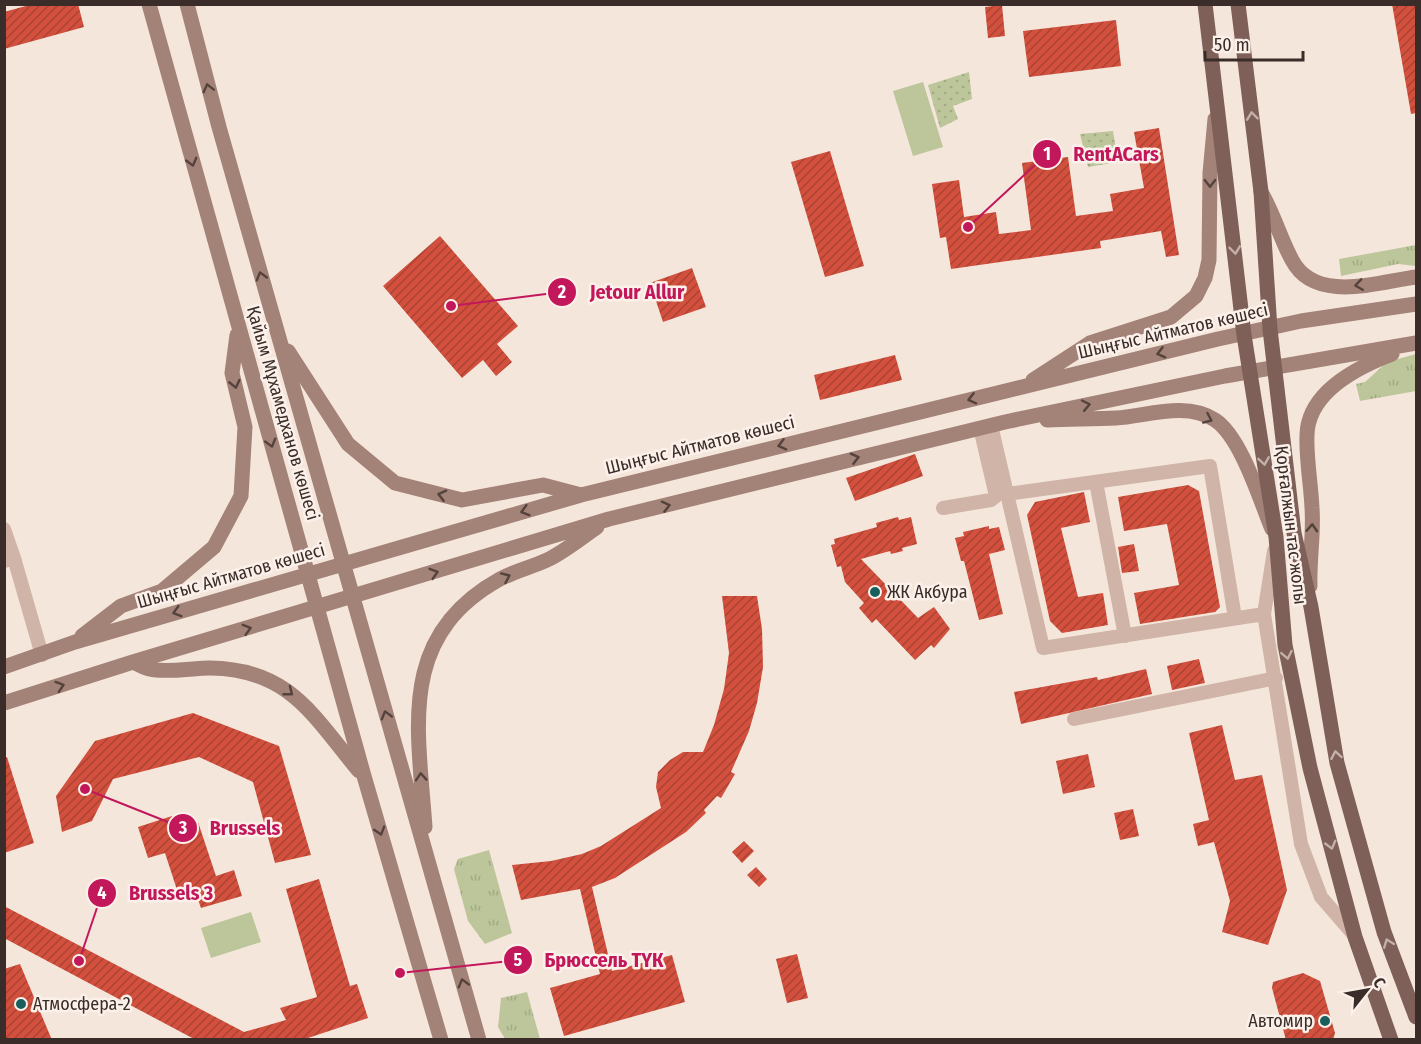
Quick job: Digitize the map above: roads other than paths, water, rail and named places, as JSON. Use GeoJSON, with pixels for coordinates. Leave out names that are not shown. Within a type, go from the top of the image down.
{"type":"FeatureCollection","features":[{"type":"Feature","properties":{"kind":"main road","name":"Қайым Мұхамедханов көшесі"},"geometry":{"type":"LineString","coordinates":[[149,4],[364,776],[441,1040]]}},
{"type":"Feature","properties":{"kind":"main road","name":"Қайым Мұхамедханов көшесі"},"geometry":{"type":"LineString","coordinates":[[187,4],[277,332],[479,1040]]}},
{"type":"Feature","properties":{"kind":"main road","name":"Қорғалжын тас жолы"},"geometry":{"type":"LineString","coordinates":[[1206,4],[1244,334],[1276,537],[1285,645],[1310,768],[1355,936],[1391,1040]]}},
{"type":"Feature","properties":{"kind":"main road","name":"Қорғалжын тас жолы"},"geometry":{"type":"LineString","coordinates":[[1238,4],[1261,192],[1270,329],[1294,533],[1311,607],[1337,763],[1384,932],[1416,1017]]}},
{"type":"Feature","properties":{"kind":"main road"},"geometry":{"type":"LineString","coordinates":[[1023,386],[1090,343],[1171,317],[1196,296],[1205,278],[1209,260],[1210,173],[1216,104]]}},
{"type":"Feature","properties":{"kind":"main road"},"geometry":{"type":"LineString","coordinates":[[1261,192],[1273,213],[1292,261],[1304,276],[1323,285],[1339,288],[1416,277]]}},
{"type":"Feature","properties":{"kind":"main road","name":"Шыңғыс Айтматов көшесі"},"geometry":{"type":"LineString","coordinates":[[4,667],[75,642],[582,495],[1244,334],[1301,321],[1416,304]]}},
{"type":"Feature","properties":{"kind":"main road"},"geometry":{"type":"LineString","coordinates":[[75,642],[121,606],[162,591],[214,547],[241,496],[245,428],[232,373],[238,326]]}},
{"type":"Feature","properties":{"kind":"main road"},"geometry":{"type":"LineString","coordinates":[[277,332],[348,444],[395,483],[462,500],[543,485],[582,495]]}},
{"type":"Feature","properties":{"kind":"main road"},"geometry":{"type":"LineString","coordinates":[[4,703],[609,519],[992,425],[1275,367],[1416,344]]}},
{"type":"Feature","properties":{"kind":"main road"},"geometry":{"type":"LineString","coordinates":[[1311,607],[1312,512],[1307,432],[1314,413],[1321,397],[1338,383],[1372,362],[1416,344]]}},
{"type":"Feature","properties":{"kind":"main road"},"geometry":{"type":"LineString","coordinates":[[992,425],[1118,418],[1162,411],[1193,412],[1215,420],[1231,438],[1241,456],[1276,537]]}},
{"type":"Feature","properties":{"kind":"main road"},"geometry":{"type":"LineString","coordinates":[[427,857],[419,695],[427,655],[460,607],[500,578],[549,560],[609,519]]}},
{"type":"Feature","properties":{"kind":"main road"},"geometry":{"type":"LineString","coordinates":[[133,662],[150,670],[228,669],[259,674],[276,682],[309,708],[364,776]]}},
{"type":"Feature","properties":{"kind":"street"},"geometry":{"type":"LineString","coordinates":[[992,425],[1043,648],[1264,614]]}},
{"type":"Feature","properties":{"kind":"street"},"geometry":{"type":"LineString","coordinates":[[943,508],[991,500],[996,496],[992,425]]}},
{"type":"Feature","properties":{"kind":"street"},"geometry":{"type":"LineString","coordinates":[[1007,494],[1210,466],[1235,618]]}},
{"type":"Feature","properties":{"kind":"street"},"geometry":{"type":"LineString","coordinates":[[1096,482],[1125,636]]}},
{"type":"Feature","properties":{"kind":"street"},"geometry":{"type":"LineString","coordinates":[[4,528],[9,560],[42,655]]}},
{"type":"Feature","properties":{"kind":"street"},"geometry":{"type":"LineString","coordinates":[[1276,537],[1264,614],[1301,844],[1321,897],[1355,936]]}},
{"type":"Feature","properties":{"kind":"street"},"geometry":{"type":"LineString","coordinates":[[1074,719],[1276,678]]}},
{"type":"Feature","properties":{"kind":"place","name":"RentACars"},"geometry":{"type":"Point","coordinates":[968,227]}},
{"type":"Feature","properties":{"kind":"place","name":"Jetour Allur"},"geometry":{"type":"Point","coordinates":[451,306]}},
{"type":"Feature","properties":{"kind":"place","name":"ЖК Акбура"},"geometry":{"type":"Point","coordinates":[875,592]}},
{"type":"Feature","properties":{"kind":"place","name":"Brussels"},"geometry":{"type":"Point","coordinates":[85,789]}},
{"type":"Feature","properties":{"kind":"place","name":"Brussels 3"},"geometry":{"type":"Point","coordinates":[79,961]}},
{"type":"Feature","properties":{"kind":"place","name":"Брюссель ТҮК"},"geometry":{"type":"Point","coordinates":[400,973]}},
{"type":"Feature","properties":{"kind":"place","name":"Атмосфера-2"},"geometry":{"type":"Point","coordinates":[21,1004]}},
{"type":"Feature","properties":{"kind":"place","name":"Автомир"},"geometry":{"type":"Point","coordinates":[1325,1021]}}]}
